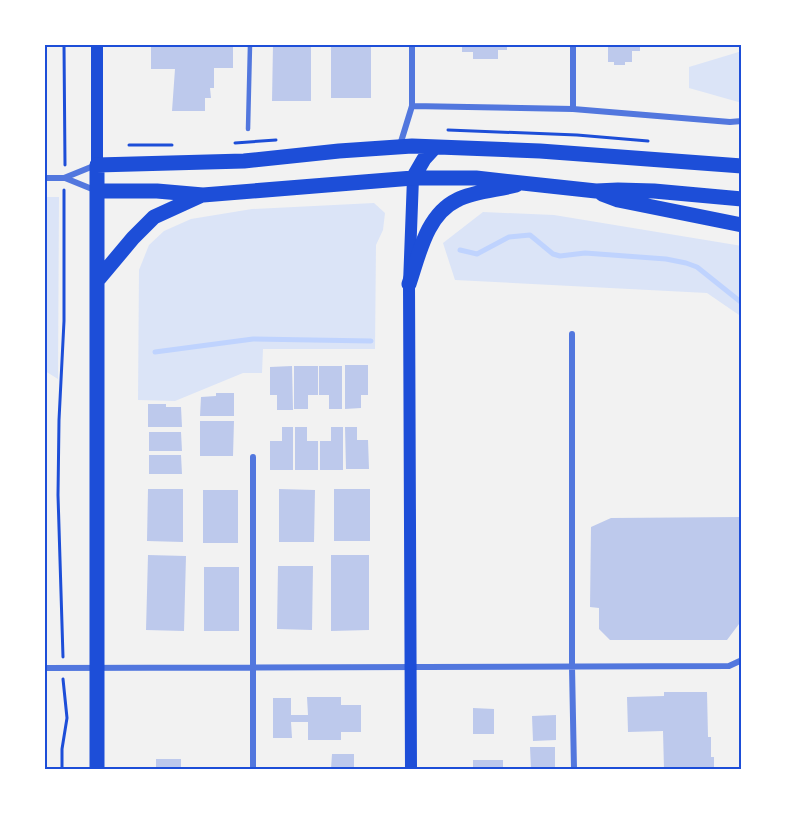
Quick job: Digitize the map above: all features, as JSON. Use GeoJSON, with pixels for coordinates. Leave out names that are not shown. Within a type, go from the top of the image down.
{"type":"FeatureCollection","features":[{"type":"Feature","properties":{"kind":"main road"},"geometry":{"type":"LineString","coordinates":[[97,45],[97,769]]}},
{"type":"Feature","properties":{"kind":"main road"},"geometry":{"type":"LineString","coordinates":[[97,165],[244,161],[400,146],[540,151],[742,166]]}},
{"type":"Feature","properties":{"kind":"main road"},"geometry":{"type":"LineString","coordinates":[[411,769],[409,284],[413,178],[435,147]]}},
{"type":"Feature","properties":{"kind":"main road"},"geometry":{"type":"LineString","coordinates":[[97,191],[157,191],[203,195],[413,178],[492,179],[596,191],[654,191],[742,199]]}},
{"type":"Feature","properties":{"kind":"main road"},"geometry":{"type":"LineString","coordinates":[[409,284],[427,234],[442,210],[458,199],[522,183]]}},
{"type":"Feature","properties":{"kind":"main road"},"geometry":{"type":"LineString","coordinates":[[596,191],[618,200],[742,225]]}},
{"type":"Feature","properties":{"kind":"main road"},"geometry":{"type":"LineString","coordinates":[[97,281],[154,217],[203,195]]}},
{"type":"Feature","properties":{"kind":"street"},"geometry":{"type":"LineString","coordinates":[[400,146],[412,106],[412,45]]}},
{"type":"Feature","properties":{"kind":"street"},"geometry":{"type":"LineString","coordinates":[[573,45],[573,109]]}},
{"type":"Feature","properties":{"kind":"street"},"geometry":{"type":"LineString","coordinates":[[412,106],[573,109],[730,122],[742,121]]}},
{"type":"Feature","properties":{"kind":"street"},"geometry":{"type":"LineString","coordinates":[[64,178],[97,165]]}},
{"type":"Feature","properties":{"kind":"street"},"geometry":{"type":"LineString","coordinates":[[45,178],[64,178],[97,191]]}},
{"type":"Feature","properties":{"kind":"street"},"geometry":{"type":"LineString","coordinates":[[572,334],[574,769]]}},
{"type":"Feature","properties":{"kind":"street"},"geometry":{"type":"LineString","coordinates":[[253,457],[253,769]]}},
{"type":"Feature","properties":{"kind":"street"},"geometry":{"type":"LineString","coordinates":[[45,668],[729,666],[742,660]]}},
{"type":"Feature","properties":{"kind":"lane"},"geometry":{"type":"LineString","coordinates":[[248,129],[250,45]]}},
{"type":"Feature","properties":{"kind":"path"},"geometry":{"type":"LineString","coordinates":[[63,45],[65,148]]}},
{"type":"Feature","properties":{"kind":"path"},"geometry":{"type":"LineString","coordinates":[[62,651],[58,484],[64,321],[64,200]]}},
{"type":"Feature","properties":{"kind":"path"},"geometry":{"type":"LineString","coordinates":[[64,206],[69,206]]}},
{"type":"Feature","properties":{"kind":"path"},"geometry":{"type":"LineString","coordinates":[[62,769],[66,718],[63,680]]}},
{"type":"Feature","properties":{"kind":"shaded area"},"geometry":{"type":"Polygon","coordinates":[[[742,51],[742,103],[689,88],[689,67],[742,51]]]}},
{"type":"Feature","properties":{"kind":"shaded area"},"geometry":{"type":"Polygon","coordinates":[[[45,197],[59,197],[58,379],[45,371],[45,197]]]}},
{"type":"Feature","properties":{"kind":"shaded area"},"geometry":{"type":"Polygon","coordinates":[[[374,203],[385,213],[383,230],[376,245],[375,349],[263,349],[262,373],[243,373],[175,401],[138,400],[139,270],[149,245],[164,231],[191,219],[252,209],[374,203]]]}},
{"type":"Feature","properties":{"kind":"shaded area"},"geometry":{"type":"Polygon","coordinates":[[[483,212],[554,215],[742,246],[742,317],[707,293],[455,280],[443,243],[483,212]]]}},
{"type":"Feature","properties":{"kind":"building"},"geometry":{"type":"Polygon","coordinates":[[[151,45],[233,45],[233,68],[214,68],[214,88],[210,88],[211,98],[205,98],[205,111],[172,111],[175,69],[151,69],[151,45]]]}},
{"type":"Feature","properties":{"kind":"building"},"geometry":{"type":"Polygon","coordinates":[[[273,45],[311,45],[311,101],[272,101],[273,45]]]}},
{"type":"Feature","properties":{"kind":"building"},"geometry":{"type":"Polygon","coordinates":[[[331,45],[371,45],[371,98],[331,98],[331,45]]]}},
{"type":"Feature","properties":{"kind":"building"},"geometry":{"type":"Polygon","coordinates":[[[462,45],[507,45],[507,50],[498,50],[498,59],[473,59],[473,52],[462,52],[462,45]]]}},
{"type":"Feature","properties":{"kind":"building"},"geometry":{"type":"Polygon","coordinates":[[[608,45],[640,45],[640,51],[632,51],[632,62],[625,62],[625,65],[614,65],[614,62],[608,62],[608,45]]]}},
{"type":"Feature","properties":{"kind":"building"},"geometry":{"type":"Polygon","coordinates":[[[345,365],[368,365],[368,395],[361,395],[361,408],[345,409],[345,365]]]}},
{"type":"Feature","properties":{"kind":"building"},"geometry":{"type":"Polygon","coordinates":[[[292,366],[293,410],[277,410],[277,395],[270,395],[270,367],[292,366]]]}},
{"type":"Feature","properties":{"kind":"building"},"geometry":{"type":"Polygon","coordinates":[[[294,366],[318,366],[318,395],[308,395],[308,409],[294,409],[294,366]]]}},
{"type":"Feature","properties":{"kind":"building"},"geometry":{"type":"Polygon","coordinates":[[[319,366],[342,366],[342,409],[329,409],[329,395],[319,395],[319,366]]]}},
{"type":"Feature","properties":{"kind":"building"},"geometry":{"type":"Polygon","coordinates":[[[216,393],[234,393],[234,416],[200,416],[201,397],[216,396],[216,393]]]}},
{"type":"Feature","properties":{"kind":"building"},"geometry":{"type":"Polygon","coordinates":[[[148,404],[181,407],[182,427],[148,427],[148,404]]]}},
{"type":"Feature","properties":{"kind":"building"},"geometry":{"type":"Polygon","coordinates":[[[200,421],[234,421],[233,456],[200,456],[200,421]]]}},
{"type":"Feature","properties":{"kind":"building"},"geometry":{"type":"Polygon","coordinates":[[[282,427],[293,427],[293,470],[270,470],[270,441],[282,441],[282,427]]]}},
{"type":"Feature","properties":{"kind":"building"},"geometry":{"type":"Polygon","coordinates":[[[295,427],[307,427],[307,441],[318,441],[318,470],[295,470],[295,427]]]}},
{"type":"Feature","properties":{"kind":"building"},"geometry":{"type":"Polygon","coordinates":[[[331,427],[343,427],[343,470],[320,470],[320,441],[331,441],[331,427]]]}},
{"type":"Feature","properties":{"kind":"building"},"geometry":{"type":"Polygon","coordinates":[[[345,427],[357,427],[357,440],[368,440],[369,469],[346,469],[345,427]]]}},
{"type":"Feature","properties":{"kind":"building"},"geometry":{"type":"Polygon","coordinates":[[[149,432],[181,432],[182,451],[149,451],[149,432]]]}},
{"type":"Feature","properties":{"kind":"building"},"geometry":{"type":"Polygon","coordinates":[[[149,455],[181,455],[182,474],[149,474],[149,455]]]}},
{"type":"Feature","properties":{"kind":"building"},"geometry":{"type":"Polygon","coordinates":[[[148,489],[183,489],[183,542],[147,541],[148,489]]]}},
{"type":"Feature","properties":{"kind":"building"},"geometry":{"type":"Polygon","coordinates":[[[279,489],[315,490],[314,542],[279,542],[279,489]]]}},
{"type":"Feature","properties":{"kind":"building"},"geometry":{"type":"Polygon","coordinates":[[[334,489],[370,489],[370,541],[334,541],[334,489]]]}},
{"type":"Feature","properties":{"kind":"building"},"geometry":{"type":"Polygon","coordinates":[[[203,490],[238,490],[238,543],[203,543],[203,490]]]}},
{"type":"Feature","properties":{"kind":"building"},"geometry":{"type":"Polygon","coordinates":[[[742,517],[742,620],[727,640],[610,640],[599,629],[599,608],[590,607],[591,527],[611,518],[742,517]]]}},
{"type":"Feature","properties":{"kind":"building"},"geometry":{"type":"Polygon","coordinates":[[[148,555],[186,556],[184,631],[146,630],[148,555]]]}},
{"type":"Feature","properties":{"kind":"building"},"geometry":{"type":"Polygon","coordinates":[[[331,555],[369,555],[369,630],[331,631],[331,555]]]}},
{"type":"Feature","properties":{"kind":"building"},"geometry":{"type":"Polygon","coordinates":[[[278,566],[313,566],[312,630],[277,629],[278,566]]]}},
{"type":"Feature","properties":{"kind":"building"},"geometry":{"type":"Polygon","coordinates":[[[204,567],[239,567],[239,631],[204,631],[204,567]]]}},
{"type":"Feature","properties":{"kind":"building"},"geometry":{"type":"Polygon","coordinates":[[[664,692],[707,692],[708,737],[711,737],[711,757],[714,757],[714,769],[664,769],[663,731],[628,732],[627,697],[664,696],[664,692]]]}},
{"type":"Feature","properties":{"kind":"building"},"geometry":{"type":"Polygon","coordinates":[[[307,697],[341,697],[341,705],[361,705],[361,732],[341,732],[341,740],[308,740],[308,722],[291,722],[292,738],[273,738],[273,698],[291,698],[291,715],[308,715],[307,697]]]}},
{"type":"Feature","properties":{"kind":"building"},"geometry":{"type":"Polygon","coordinates":[[[473,708],[494,709],[494,734],[473,734],[473,708]]]}},
{"type":"Feature","properties":{"kind":"building"},"geometry":{"type":"Polygon","coordinates":[[[556,715],[556,740],[533,741],[532,716],[556,715]]]}},
{"type":"Feature","properties":{"kind":"building"},"geometry":{"type":"Polygon","coordinates":[[[530,747],[555,747],[555,769],[531,769],[530,747]]]}},
{"type":"Feature","properties":{"kind":"building"},"geometry":{"type":"Polygon","coordinates":[[[332,754],[354,754],[354,769],[331,769],[332,754]]]}},
{"type":"Feature","properties":{"kind":"building"},"geometry":{"type":"Polygon","coordinates":[[[156,759],[181,759],[181,769],[156,769],[156,759]]]}},
{"type":"Feature","properties":{"kind":"building"},"geometry":{"type":"Polygon","coordinates":[[[473,760],[503,760],[503,769],[473,769],[473,760]]]}},
{"type":"Feature","properties":{"kind":"waterway"},"geometry":{"type":"LineString","coordinates":[[460,250],[477,254],[509,237],[530,235],[553,254],[560,256],[585,253],[666,259],[697,267],[742,303]]}},
{"type":"Feature","properties":{"kind":"waterway"},"geometry":{"type":"LineString","coordinates":[[155,352],[253,339],[371,341]]}}]}
